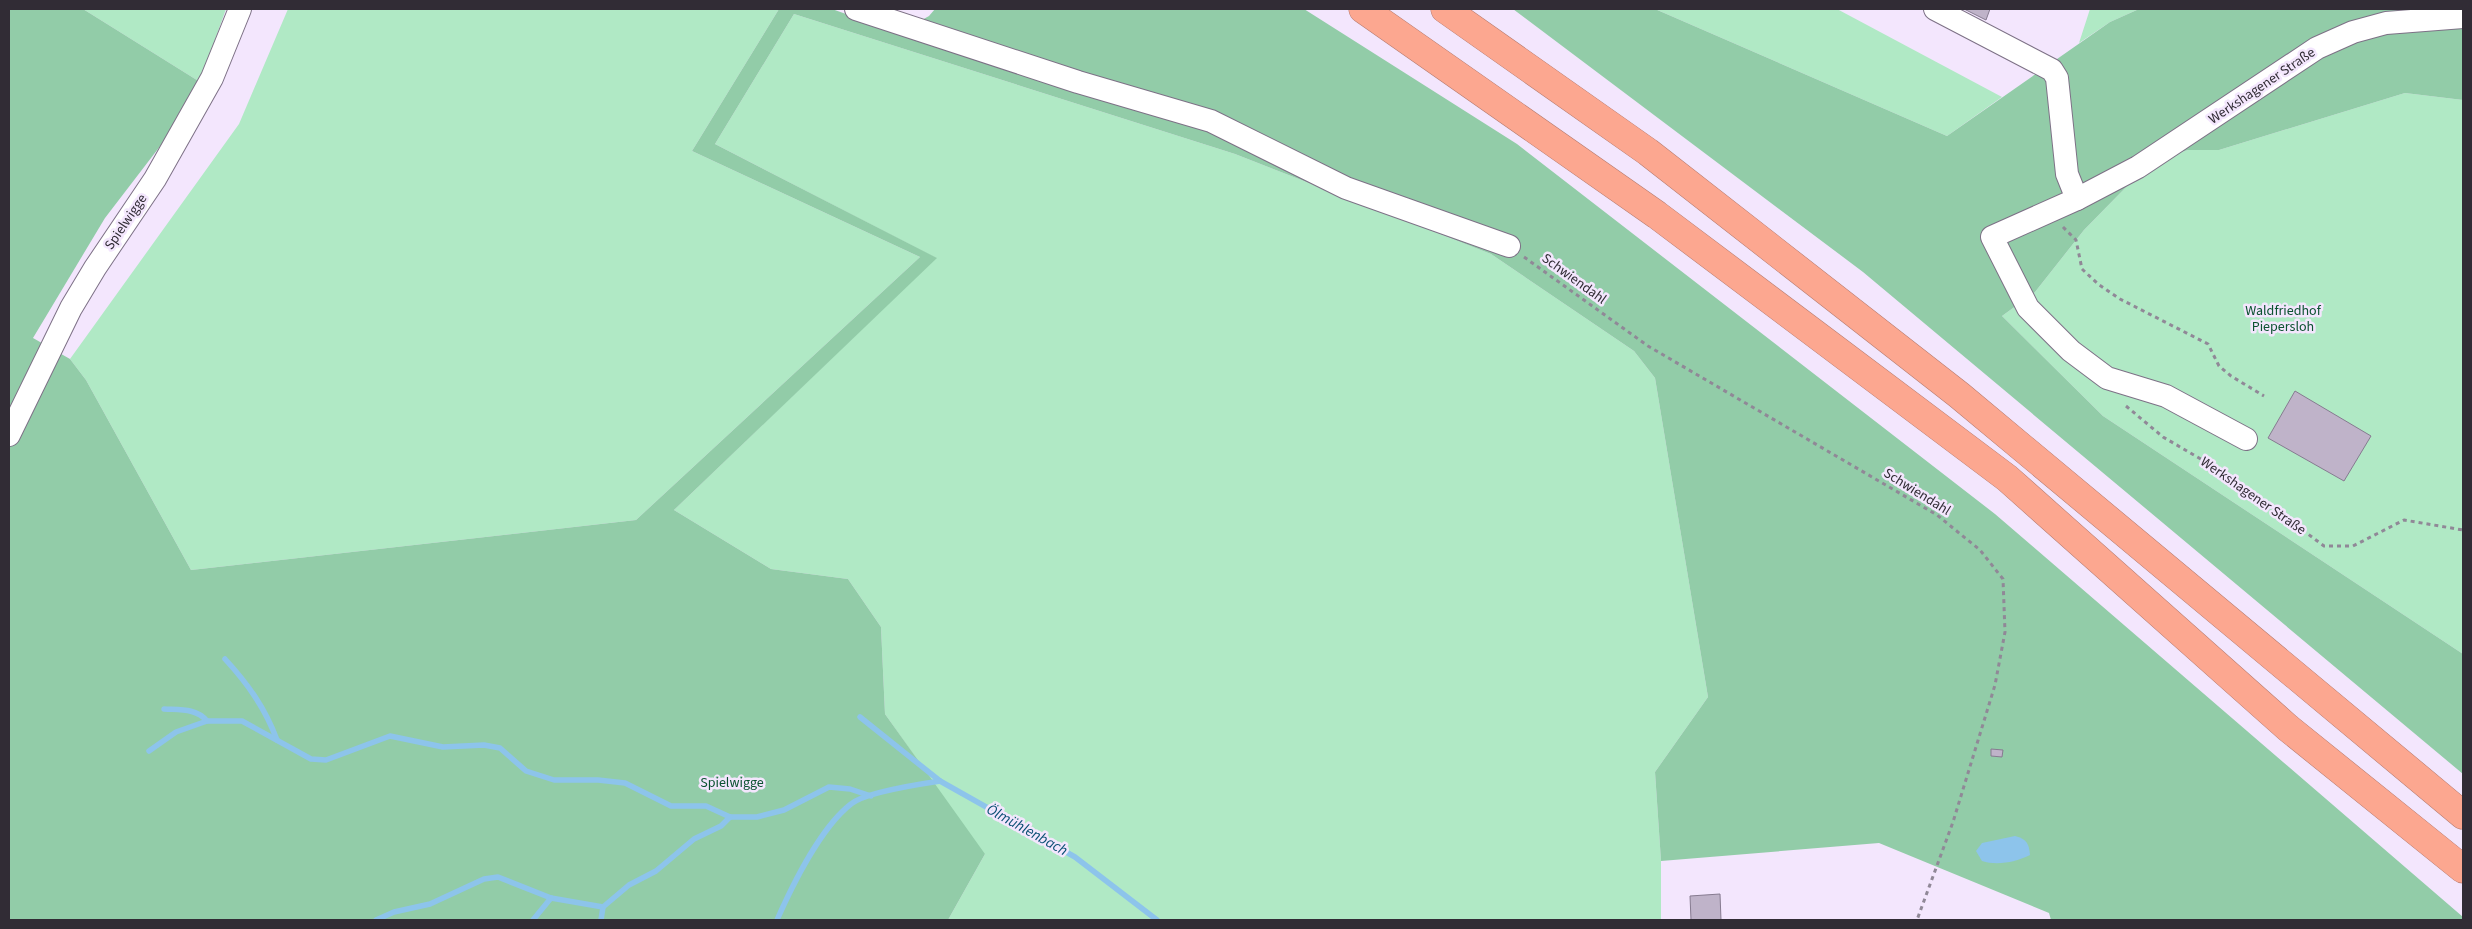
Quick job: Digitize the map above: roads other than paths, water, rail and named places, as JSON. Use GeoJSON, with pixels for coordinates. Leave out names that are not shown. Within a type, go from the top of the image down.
{"type":"FeatureCollection","features":[{"type":"Feature","properties":{"kind":"highway"},"geometry":{"type":"LineString","coordinates":[[1363,9],[1657,214],[2007,478],[2288,728],[2463,869]]}},
{"type":"Feature","properties":{"kind":"highway"},"geometry":{"type":"LineString","coordinates":[[1445,9],[1648,152],[1958,395],[2463,814]]}},
{"type":"Feature","properties":{"kind":"highway"},"geometry":{"type":"LineString","coordinates":[[2386,750],[2463,799]]}},
{"type":"Feature","properties":{"kind":"lane","name":"Spielwigge"},"geometry":{"type":"LineString","coordinates":[[9,435],[71,308],[95,268],[155,179],[212,78],[240,9]]}},
{"type":"Feature","properties":{"kind":"lane"},"geometry":{"type":"LineString","coordinates":[[856,9],[1078,82],[1211,121],[1346,188],[1509,246]]}},
{"type":"Feature","properties":{"kind":"lane"},"geometry":{"type":"LineString","coordinates":[[1935,9],[2052,70],[2057,78],[2067,174],[2077,199]]}},
{"type":"Feature","properties":{"kind":"lane","name":"Werkshagener Straße"},"geometry":{"type":"LineString","coordinates":[[2246,439],[2166,396],[2107,378],[2071,351],[2028,308],[1992,237],[2077,199],[2138,167],[2317,48],[2353,32],[2386,23],[2463,17]]}},
{"type":"Feature","properties":{"kind":"water"},"geometry":{"type":"Polygon","coordinates":[[[2015,836],[2027,842],[2030,855],[2019,860],[1994,863],[1982,861],[1976,851],[1982,843],[2015,836]]]}},
{"type":"Feature","properties":{"kind":"waterway"},"geometry":{"type":"LineString","coordinates":[[225,659],[255,697],[267,717],[277,740]]}},
{"type":"Feature","properties":{"kind":"waterway"},"geometry":{"type":"LineString","coordinates":[[164,709],[193,712],[207,721]]}},
{"type":"Feature","properties":{"kind":"waterway"},"geometry":{"type":"LineString","coordinates":[[860,717],[940,781]]}},
{"type":"Feature","properties":{"kind":"waterway"},"geometry":{"type":"LineString","coordinates":[[149,751],[176,732],[207,721],[242,721],[311,759],[326,760],[390,736],[443,747],[484,745],[500,748],[526,771],[554,780],[598,780],[625,783],[671,806],[706,806],[730,817],[757,817],[784,810],[829,787],[850,789],[871,796]]}},
{"type":"Feature","properties":{"kind":"waterway","name":"Ölmühlenbach"},"geometry":{"type":"LineString","coordinates":[[777,920],[799,874],[818,842],[840,814],[851,804],[880,792],[940,781],[1075,857],[1157,920]]}},
{"type":"Feature","properties":{"kind":"waterway"},"geometry":{"type":"LineString","coordinates":[[376,920],[394,912],[430,904],[484,879],[498,877],[551,898],[603,907],[629,885],[656,871],[694,839],[721,826],[730,817]]}},
{"type":"Feature","properties":{"kind":"waterway"},"geometry":{"type":"LineString","coordinates":[[533,920],[551,898]]}},
{"type":"Feature","properties":{"kind":"waterway"},"geometry":{"type":"LineString","coordinates":[[601,920],[603,907]]}},
{"type":"Feature","properties":{"kind":"park label","name":"Waldfriedhof Piepersloh"},"geometry":{"type":"Point","coordinates":[2283,320]}}]}
